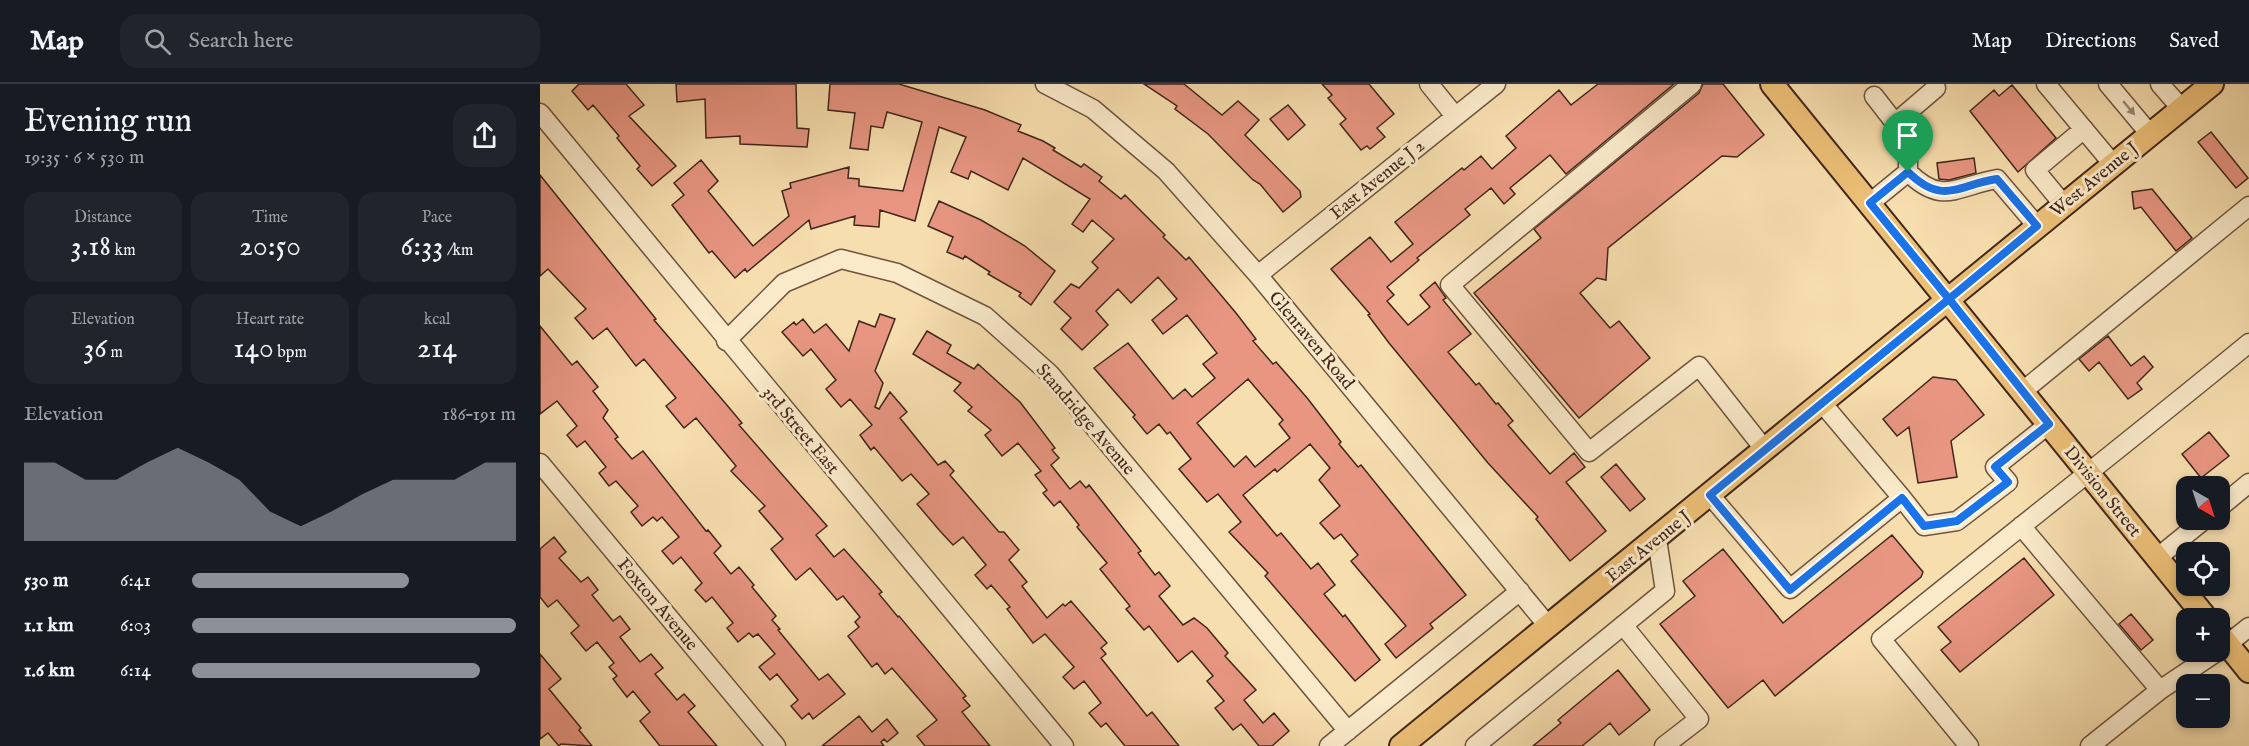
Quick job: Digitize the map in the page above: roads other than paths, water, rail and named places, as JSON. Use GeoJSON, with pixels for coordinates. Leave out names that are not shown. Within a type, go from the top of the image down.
{"type":"FeatureCollection","features":[{"type":"Feature","properties":{"kind":"main road","name":"Division Street"},"geometry":{"type":"LineString","coordinates":[[1772,84],[2023,390],[2198,608]]}},
{"type":"Feature","properties":{"kind":"main road","name":"West Avenue J"},"geometry":{"type":"LineString","coordinates":[[1949,299],[2112,163],[2212,84]]}},
{"type":"Feature","properties":{"kind":"main road","name":"East Avenue J"},"geometry":{"type":"LineString","coordinates":[[1401,746],[1949,299]]}},
{"type":"Feature","properties":{"kind":"main road"},"geometry":{"type":"LineString","coordinates":[[2230,653],[2249,671]]}},
{"type":"Feature","properties":{"kind":"street","name":"Glenraven Road"},"geometry":{"type":"LineString","coordinates":[[1046,84],[1093,109],[1166,171],[1258,275],[1549,627]]}},
{"type":"Feature","properties":{"kind":"street"},"geometry":{"type":"LineString","coordinates":[[1429,84],[1455,116]]}},
{"type":"Feature","properties":{"kind":"street","name":"East Avenue J 2"},"geometry":{"type":"LineString","coordinates":[[1258,275],[1496,84]]}},
{"type":"Feature","properties":{"kind":"street"},"geometry":{"type":"LineString","coordinates":[[1692,84],[1450,285],[1590,452],[1699,366],[1765,450]]}},
{"type":"Feature","properties":{"kind":"street"},"geometry":{"type":"LineString","coordinates":[[2046,84],[2112,163]]}},
{"type":"Feature","properties":{"kind":"street"},"geometry":{"type":"LineString","coordinates":[[2108,84],[2150,133]]}},
{"type":"Feature","properties":{"kind":"street"},"geometry":{"type":"LineString","coordinates":[[2160,84],[2180,108]]}},
{"type":"Feature","properties":{"kind":"street"},"geometry":{"type":"LineString","coordinates":[[1895,123],[1936,88]]}},
{"type":"Feature","properties":{"kind":"street"},"geometry":{"type":"LineString","coordinates":[[1874,96],[1895,123],[1908,150],[1908,172]]}},
{"type":"Feature","properties":{"kind":"street","name":"3rd Street East"},"geometry":{"type":"LineString","coordinates":[[540,113],[726,341],[1064,746]]}},
{"type":"Feature","properties":{"kind":"street"},"geometry":{"type":"LineString","coordinates":[[2063,204],[2035,170],[2084,129]]}},
{"type":"Feature","properties":{"kind":"street"},"geometry":{"type":"LineString","coordinates":[[1870,203],[1908,172]]}},
{"type":"Feature","properties":{"kind":"street"},"geometry":{"type":"LineString","coordinates":[[1908,172],[1930,190],[1945,193],[1997,179],[2037,226]]}},
{"type":"Feature","properties":{"kind":"street"},"geometry":{"type":"LineString","coordinates":[[2023,390],[2249,206]]}},
{"type":"Feature","properties":{"kind":"street","name":"Standridge Avenue"},"geometry":{"type":"LineString","coordinates":[[726,341],[784,283],[841,259],[897,273],[985,316],[1050,374],[1348,731]]}},
{"type":"Feature","properties":{"kind":"street"},"geometry":{"type":"LineString","coordinates":[[1969,746],[1881,639],[2021,526],[2090,475],[2249,343]]}},
{"type":"Feature","properties":{"kind":"street"},"geometry":{"type":"LineString","coordinates":[[1821,403],[1924,526],[1957,521],[2008,482],[1995,467],[2049,424]]}},
{"type":"Feature","properties":{"kind":"street","name":"Foxton Avenue"},"geometry":{"type":"LineString","coordinates":[[540,463],[776,746]]}},
{"type":"Feature","properties":{"kind":"street"},"geometry":{"type":"LineString","coordinates":[[2230,499],[2249,483]]}},
{"type":"Feature","properties":{"kind":"street"},"geometry":{"type":"LineString","coordinates":[[1710,495],[1790,590],[1902,498]]}},
{"type":"Feature","properties":{"kind":"street"},"geometry":{"type":"LineString","coordinates":[[2021,526],[2160,690]]}},
{"type":"Feature","properties":{"kind":"street"},"geometry":{"type":"LineString","coordinates":[[2157,558],[2191,530]]}},
{"type":"Feature","properties":{"kind":"street"},"geometry":{"type":"LineString","coordinates":[[1476,746],[1665,591],[1657,538]]}},
{"type":"Feature","properties":{"kind":"street"},"geometry":{"type":"LineString","coordinates":[[1329,746],[1520,591]]}},
{"type":"Feature","properties":{"kind":"street"},"geometry":{"type":"LineString","coordinates":[[1623,625],[1699,719],[1664,746]]}},
{"type":"Feature","properties":{"kind":"street"},"geometry":{"type":"LineString","coordinates":[[2230,639],[2249,627]]}},
{"type":"Feature","properties":{"kind":"street"},"geometry":{"type":"LineString","coordinates":[[2090,746],[2198,662]]}}]}
